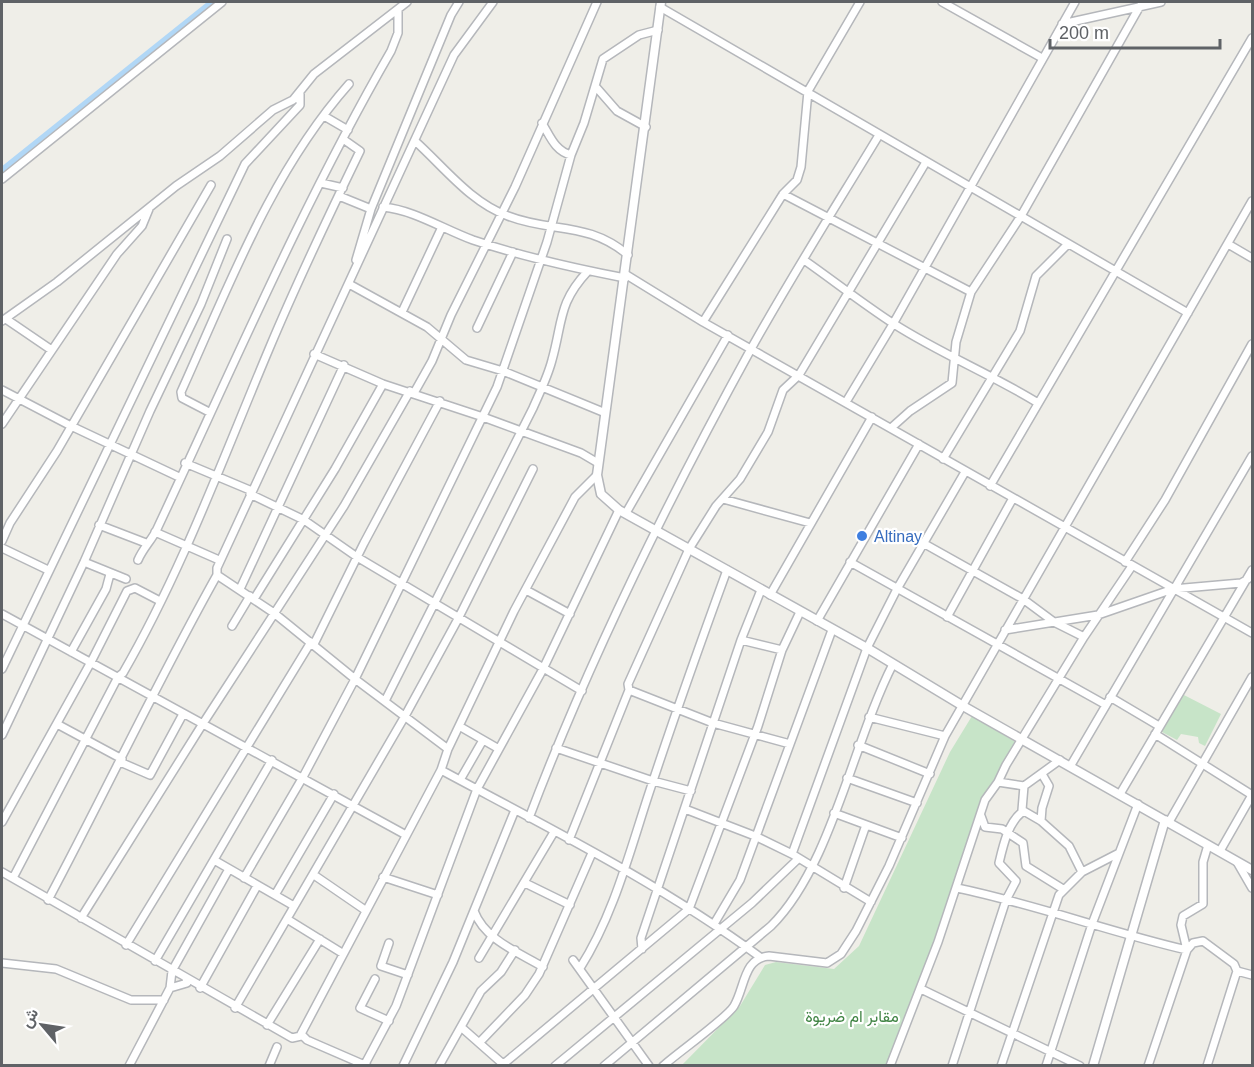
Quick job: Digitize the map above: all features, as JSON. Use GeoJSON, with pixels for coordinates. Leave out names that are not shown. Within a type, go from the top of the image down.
{"type":"FeatureCollection","features":[{"type":"Feature","properties":{"kind":"street"},"geometry":{"type":"LineString","coordinates":[[2,178],[222,2]]}},
{"type":"Feature","properties":{"kind":"street"},"geometry":{"type":"LineString","coordinates":[[50,349],[4,320],[57,282],[113,234],[149,209],[198,169],[220,156],[273,110],[300,94],[314,74],[407,2]]}},
{"type":"Feature","properties":{"kind":"street"},"geometry":{"type":"LineString","coordinates":[[354,271],[371,209],[451,15],[459,2]]}},
{"type":"Feature","properties":{"kind":"street"},"geometry":{"type":"LineString","coordinates":[[48,900],[121,761],[185,631],[217,575],[219,560],[314,354],[336,314],[454,55],[493,2]]}},
{"type":"Feature","properties":{"kind":"street"},"geometry":{"type":"LineString","coordinates":[[81,918],[202,725],[326,534],[432,361],[502,214],[597,2]]}},
{"type":"Feature","properties":{"kind":"street"},"geometry":{"type":"LineString","coordinates":[[703,322],[783,194],[797,180],[801,167],[808,91],[860,2]]}},
{"type":"Feature","properties":{"kind":"street"},"geometry":{"type":"LineString","coordinates":[[942,2],[1042,58]]}},
{"type":"Feature","properties":{"kind":"street"},"geometry":{"type":"LineString","coordinates":[[846,402],[893,324],[923,267],[1075,2]]}},
{"type":"Feature","properties":{"kind":"street"},"geometry":{"type":"LineString","coordinates":[[1062,24],[1161,2]]}},
{"type":"Feature","properties":{"kind":"street"},"geometry":{"type":"LineString","coordinates":[[1188,313],[879,135],[661,4],[628,255],[603,412],[597,476],[602,494],[623,511],[867,648],[963,706],[1071,765],[1252,870]]}},
{"type":"Feature","properties":{"kind":"street"},"geometry":{"type":"LineString","coordinates":[[891,428],[952,382],[961,321],[970,292],[1021,216],[1140,6]]}},
{"type":"Feature","properties":{"kind":"street"},"geometry":{"type":"LineString","coordinates":[[138,560],[146,543],[155,532],[208,412],[321,183],[391,51],[398,33],[398,10]]}},
{"type":"Feature","properties":{"kind":"street"},"geometry":{"type":"LineString","coordinates":[[244,878],[303,777],[355,679],[483,417],[503,371],[541,261],[571,155],[596,87],[599,70],[607,55],[639,35],[658,30]]}},
{"type":"Feature","properties":{"kind":"street"},"geometry":{"type":"LineString","coordinates":[[990,486],[1252,38]]}},
{"type":"Feature","properties":{"kind":"street"},"geometry":{"type":"LineString","coordinates":[[208,412],[182,398],[181,392],[242,253],[282,182],[324,116],[350,84]]}},
{"type":"Feature","properties":{"kind":"street"},"geometry":{"type":"LineString","coordinates":[[596,87],[617,111],[646,128]]}},
{"type":"Feature","properties":{"kind":"street"},"geometry":{"type":"LineString","coordinates":[[2,669],[245,164],[300,105],[300,94]]}},
{"type":"Feature","properties":{"kind":"street"},"geometry":{"type":"LineString","coordinates":[[324,116],[348,130]]}},
{"type":"Feature","properties":{"kind":"street"},"geometry":{"type":"LineString","coordinates":[[542,123],[555,145],[563,153],[571,155]]}},
{"type":"Feature","properties":{"kind":"street"},"geometry":{"type":"LineString","coordinates":[[529,818],[556,748],[656,529],[752,348],[879,135]]}},
{"type":"Feature","properties":{"kind":"street"},"geometry":{"type":"LineString","coordinates":[[13,878],[118,677],[123,673],[144,637],[185,547],[289,302],[360,151],[343,139]]}},
{"type":"Feature","properties":{"kind":"street"},"geometry":{"type":"LineString","coordinates":[[415,141],[446,173],[502,214],[523,221],[578,228],[614,243],[628,255]]}},
{"type":"Feature","properties":{"kind":"street"},"geometry":{"type":"LineString","coordinates":[[568,840],[601,763],[629,690],[628,686],[689,549],[723,499],[740,479],[768,432],[785,386],[799,375],[926,162]]}},
{"type":"Feature","properties":{"kind":"street"},"geometry":{"type":"LineString","coordinates":[[321,183],[343,188]]}},
{"type":"Feature","properties":{"kind":"street"},"geometry":{"type":"LineString","coordinates":[[2,542],[211,185]]}},
{"type":"Feature","properties":{"kind":"street"},"geometry":{"type":"LineString","coordinates":[[783,194],[970,292]]}},
{"type":"Feature","properties":{"kind":"street"},"geometry":{"type":"LineString","coordinates":[[339,196],[371,209]]}},
{"type":"Feature","properties":{"kind":"street"},"geometry":{"type":"LineString","coordinates":[[663,1065],[732,1009],[747,970],[760,957],[769,956],[802,962],[832,962],[844,951],[902,838],[945,736],[1252,201]]}},
{"type":"Feature","properties":{"kind":"street"},"geometry":{"type":"LineString","coordinates":[[383,207],[401,209],[442,227],[541,261],[625,276],[965,472],[1128,564],[1155,576],[1173,589],[1250,632],[1252,623]]}},
{"type":"Feature","properties":{"kind":"street"},"geometry":{"type":"LineString","coordinates":[[2,424],[16,399],[117,254],[142,226],[149,209]]}},
{"type":"Feature","properties":{"kind":"street"},"geometry":{"type":"LineString","coordinates":[[402,312],[442,227]]}},
{"type":"Feature","properties":{"kind":"street"},"geometry":{"type":"LineString","coordinates":[[2,735],[84,562],[201,304],[227,239]]}},
{"type":"Feature","properties":{"kind":"street"},"geometry":{"type":"LineString","coordinates":[[943,459],[1020,331],[1036,276],[1068,244]]}},
{"type":"Feature","properties":{"kind":"street"},"geometry":{"type":"LineString","coordinates":[[1228,244],[1252,258]]}},
{"type":"Feature","properties":{"kind":"street"},"geometry":{"type":"LineString","coordinates":[[477,328],[513,252]]}},
{"type":"Feature","properties":{"kind":"street"},"geometry":{"type":"LineString","coordinates":[[804,260],[893,324],[955,359],[993,375],[1038,403]]}},
{"type":"Feature","properties":{"kind":"street"},"geometry":{"type":"LineString","coordinates":[[385,701],[542,387],[552,361],[562,308],[574,286],[588,271]]}},
{"type":"Feature","properties":{"kind":"street"},"geometry":{"type":"LineString","coordinates":[[349,284],[402,312],[441,338],[466,360],[503,371],[603,412]]}},
{"type":"Feature","properties":{"kind":"street"},"geometry":{"type":"LineString","coordinates":[[2,872],[267,1025],[292,1038],[301,1036],[366,1065],[389,1021],[408,975],[477,789],[543,669],[623,511],[728,335]]}},
{"type":"Feature","properties":{"kind":"street"},"geometry":{"type":"LineString","coordinates":[[890,1065],[921,989],[987,796],[999,782],[1006,765],[1060,680],[1165,500],[1252,344]]}},
{"type":"Feature","properties":{"kind":"street"},"geometry":{"type":"LineString","coordinates":[[314,354],[344,365],[383,384],[440,401],[518,432],[581,453],[598,464]]}},
{"type":"Feature","properties":{"kind":"street"},"geometry":{"type":"LineString","coordinates":[[240,589],[344,365]]}},
{"type":"Feature","properties":{"kind":"street"},"geometry":{"type":"LineString","coordinates":[[232,626],[303,520],[383,384]]}},
{"type":"Feature","properties":{"kind":"street"},"geometry":{"type":"LineString","coordinates":[[2,390],[16,399],[179,477]]}},
{"type":"Feature","properties":{"kind":"street"},"geometry":{"type":"LineString","coordinates":[[126,945],[246,747],[313,643],[440,401]]}},
{"type":"Feature","properties":{"kind":"street"},"geometry":{"type":"LineString","coordinates":[[770,595],[872,417]]}},
{"type":"Feature","properties":{"kind":"street"},"geometry":{"type":"LineString","coordinates":[[817,621],[919,444]]}},
{"type":"Feature","properties":{"kind":"street"},"geometry":{"type":"LineString","coordinates":[[1071,765],[1252,456]]}},
{"type":"Feature","properties":{"kind":"street"},"geometry":{"type":"LineString","coordinates":[[185,463],[217,474],[303,520],[357,557],[582,692]]}},
{"type":"Feature","properties":{"kind":"street"},"geometry":{"type":"LineString","coordinates":[[235,1008],[405,716],[458,619],[533,470]]}},
{"type":"Feature","properties":{"kind":"street"},"geometry":{"type":"LineString","coordinates":[[555,1065],[717,926],[752,903],[795,857],[867,648],[897,589],[965,472]]}},
{"type":"Feature","properties":{"kind":"street"},"geometry":{"type":"LineString","coordinates":[[301,1036],[342,952],[441,770],[448,749],[499,644],[575,497],[597,476]]}},
{"type":"Feature","properties":{"kind":"street"},"geometry":{"type":"LineString","coordinates":[[947,616],[1013,498]]}},
{"type":"Feature","properties":{"kind":"street"},"geometry":{"type":"LineString","coordinates":[[723,499],[810,523]]}},
{"type":"Feature","properties":{"kind":"street"},"geometry":{"type":"LineString","coordinates":[[99,525],[146,543]]}},
{"type":"Feature","properties":{"kind":"street"},"geometry":{"type":"LineString","coordinates":[[155,532],[219,560]]}},
{"type":"Feature","properties":{"kind":"street"},"geometry":{"type":"LineString","coordinates":[[923,543],[1023,599],[1054,622],[1084,637]]}},
{"type":"Feature","properties":{"kind":"street"},"geometry":{"type":"LineString","coordinates":[[2,548],[48,570]]}},
{"type":"Feature","properties":{"kind":"street"},"geometry":{"type":"LineString","coordinates":[[84,562],[126,579]]}},
{"type":"Feature","properties":{"kind":"street"},"geometry":{"type":"LineString","coordinates":[[850,562],[1106,705]]}},
{"type":"Feature","properties":{"kind":"street"},"geometry":{"type":"LineString","coordinates":[[580,968],[594,946],[624,869],[676,710],[727,570]]}},
{"type":"Feature","properties":{"kind":"street"},"geometry":{"type":"LineString","coordinates":[[1120,794],[1250,578],[1252,570]]}},
{"type":"Feature","properties":{"kind":"street"},"geometry":{"type":"LineString","coordinates":[[70,652],[106,589],[110,574]]}},
{"type":"Feature","properties":{"kind":"street"},"geometry":{"type":"LineString","coordinates":[[217,575],[274,613],[355,679],[448,749]]}},
{"type":"Feature","properties":{"kind":"street"},"geometry":{"type":"LineString","coordinates":[[1005,630],[1098,615],[1173,589],[1241,582],[1250,578]]}},
{"type":"Feature","properties":{"kind":"street"},"geometry":{"type":"LineString","coordinates":[[2,822],[129,589],[135,588],[160,601]]}},
{"type":"Feature","properties":{"kind":"street"},"geometry":{"type":"LineString","coordinates":[[526,590],[570,614]]}},
{"type":"Feature","properties":{"kind":"street"},"geometry":{"type":"LineString","coordinates":[[642,949],[640,938],[658,891],[741,640],[761,590]]}},
{"type":"Feature","properties":{"kind":"street"},"geometry":{"type":"LineString","coordinates":[[461,1027],[502,1065],[689,909],[722,823],[782,650],[800,612]]}},
{"type":"Feature","properties":{"kind":"street"},"geometry":{"type":"LineString","coordinates":[[2,614],[202,725],[355,805],[406,835]]}},
{"type":"Feature","properties":{"kind":"street"},"geometry":{"type":"LineString","coordinates":[[717,926],[739,883],[832,630]]}},
{"type":"Feature","properties":{"kind":"street"},"geometry":{"type":"LineString","coordinates":[[741,640],[782,650]]}},
{"type":"Feature","properties":{"kind":"street"},"geometry":{"type":"LineString","coordinates":[[604,1065],[746,947],[786,912],[795,901],[834,813],[869,717],[893,664]]}},
{"type":"Feature","properties":{"kind":"street"},"geometry":{"type":"LineString","coordinates":[[1093,1065],[1129,936],[1167,821],[1252,677]]}},
{"type":"Feature","properties":{"kind":"street"},"geometry":{"type":"LineString","coordinates":[[629,690],[713,723],[753,735],[765,735],[790,744]]}},
{"type":"Feature","properties":{"kind":"street"},"geometry":{"type":"LineString","coordinates":[[1110,697],[1160,726]]}},
{"type":"Feature","properties":{"kind":"street"},"geometry":{"type":"LineString","coordinates":[[57,724],[150,775],[183,714]]}},
{"type":"Feature","properties":{"kind":"street"},"geometry":{"type":"LineString","coordinates":[[869,717],[945,736]]}},
{"type":"Feature","properties":{"kind":"street"},"geometry":{"type":"LineString","coordinates":[[459,726],[499,749]]}},
{"type":"Feature","properties":{"kind":"street"},"geometry":{"type":"LineString","coordinates":[[1155,734],[1252,795],[1220,851]]}},
{"type":"Feature","properties":{"kind":"street"},"geometry":{"type":"LineString","coordinates":[[460,780],[483,740]]}},
{"type":"Feature","properties":{"kind":"street"},"geometry":{"type":"LineString","coordinates":[[858,746],[930,774]]}},
{"type":"Feature","properties":{"kind":"street"},"geometry":{"type":"LineString","coordinates":[[556,748],[653,781],[691,791]]}},
{"type":"Feature","properties":{"kind":"street"},"geometry":{"type":"LineString","coordinates":[[155,962],[272,760]]}},
{"type":"Feature","properties":{"kind":"street"},"geometry":{"type":"LineString","coordinates":[[999,782],[1024,786],[1060,760]]}},
{"type":"Feature","properties":{"kind":"street"},"geometry":{"type":"LineString","coordinates":[[441,770],[624,869],[717,926],[760,957]]}},
{"type":"Feature","properties":{"kind":"street"},"geometry":{"type":"LineString","coordinates":[[1041,821],[1042,808],[1049,786],[1049,781],[1042,774]]}},
{"type":"Feature","properties":{"kind":"street"},"geometry":{"type":"LineString","coordinates":[[847,778],[917,803]]}},
{"type":"Feature","properties":{"kind":"street"},"geometry":{"type":"LineString","coordinates":[[952,1065],[1006,900],[1016,881],[999,863],[1015,818],[1022,812],[1024,786]]}},
{"type":"Feature","properties":{"kind":"street"},"geometry":{"type":"LineString","coordinates":[[275,895],[334,794]]}},
{"type":"Feature","properties":{"kind":"street"},"geometry":{"type":"LineString","coordinates":[[1046,1065],[1117,853],[1138,804]]}},
{"type":"Feature","properties":{"kind":"street"},"geometry":{"type":"LineString","coordinates":[[685,809],[755,836],[871,902]]}},
{"type":"Feature","properties":{"kind":"street"},"geometry":{"type":"LineString","coordinates":[[403,1065],[453,962],[514,810]]}},
{"type":"Feature","properties":{"kind":"street"},"geometry":{"type":"LineString","coordinates":[[981,811],[981,822],[986,827],[1002,829],[1024,844],[1026,866],[1063,889]]}},
{"type":"Feature","properties":{"kind":"street"},"geometry":{"type":"LineString","coordinates":[[1022,812],[1041,821],[1072,850],[1082,872]]}},
{"type":"Feature","properties":{"kind":"street"},"geometry":{"type":"LineString","coordinates":[[834,813],[902,838]]}},
{"type":"Feature","properties":{"kind":"street"},"geometry":{"type":"LineString","coordinates":[[844,888],[866,825]]}},
{"type":"Feature","properties":{"kind":"street"},"geometry":{"type":"LineString","coordinates":[[479,958],[493,938],[554,832]]}},
{"type":"Feature","properties":{"kind":"street"},"geometry":{"type":"LineString","coordinates":[[1187,950],[1181,925],[1183,916],[1203,904],[1203,862],[1208,845]]}},
{"type":"Feature","properties":{"kind":"street"},"geometry":{"type":"LineString","coordinates":[[479,1043],[525,995],[543,967],[592,853]]}},
{"type":"Feature","properties":{"kind":"street"},"geometry":{"type":"LineString","coordinates":[[1001,1065],[1052,911],[1063,889],[1082,872],[1117,853]]}},
{"type":"Feature","properties":{"kind":"street"},"geometry":{"type":"LineString","coordinates":[[214,860],[294,906]]}},
{"type":"Feature","properties":{"kind":"street"},"geometry":{"type":"LineString","coordinates":[[1237,862],[1252,888]]}},
{"type":"Feature","properties":{"kind":"street"},"geometry":{"type":"LineString","coordinates":[[129,1065],[170,988],[172,971],[229,869]]}},
{"type":"Feature","properties":{"kind":"street"},"geometry":{"type":"LineString","coordinates":[[314,875],[365,910]]}},
{"type":"Feature","properties":{"kind":"street"},"geometry":{"type":"LineString","coordinates":[[383,877],[438,895]]}},
{"type":"Feature","properties":{"kind":"street"},"geometry":{"type":"LineString","coordinates":[[525,884],[570,905]]}},
{"type":"Feature","properties":{"kind":"street"},"geometry":{"type":"LineString","coordinates":[[201,988],[257,886]]}},
{"type":"Feature","properties":{"kind":"street"},"geometry":{"type":"LineString","coordinates":[[957,888],[1052,911],[1129,936],[1187,950]]}},
{"type":"Feature","properties":{"kind":"street"},"geometry":{"type":"LineString","coordinates":[[474,911],[477,921],[493,938],[543,967]]}},
{"type":"Feature","properties":{"kind":"street"},"geometry":{"type":"LineString","coordinates":[[287,919],[342,952]]}},
{"type":"Feature","properties":{"kind":"street"},"geometry":{"type":"LineString","coordinates":[[267,1025],[320,939]]}},
{"type":"Feature","properties":{"kind":"street"},"geometry":{"type":"LineString","coordinates":[[1148,1065],[1187,950],[1192,943],[1203,941],[1234,964],[1237,971],[1207,1065]]}},
{"type":"Feature","properties":{"kind":"street"},"geometry":{"type":"LineString","coordinates":[[389,943],[381,966],[408,975]]}},
{"type":"Feature","properties":{"kind":"street"},"geometry":{"type":"LineString","coordinates":[[439,1065],[481,991],[501,972],[515,950]]}},
{"type":"Feature","properties":{"kind":"street"},"geometry":{"type":"LineString","coordinates":[[573,960],[649,1065]]}},
{"type":"Feature","properties":{"kind":"street"},"geometry":{"type":"LineString","coordinates":[[2,963],[56,969],[130,1000],[164,1000]]}},
{"type":"Feature","properties":{"kind":"street"},"geometry":{"type":"LineString","coordinates":[[1237,971],[1252,975]]}},
{"type":"Feature","properties":{"kind":"street"},"geometry":{"type":"LineString","coordinates":[[170,988],[186,983],[186,979]]}},
{"type":"Feature","properties":{"kind":"street"},"geometry":{"type":"LineString","coordinates":[[375,979],[360,1008],[389,1021]]}},
{"type":"Feature","properties":{"kind":"street"},"geometry":{"type":"LineString","coordinates":[[921,989],[1080,1065]]}},
{"type":"Feature","properties":{"kind":"street"},"geometry":{"type":"LineString","coordinates":[[269,1065],[277,1047]]}},
{"type":"Feature","properties":{"kind":"green space"},"geometry":{"type":"Polygon","coordinates":[[[1182,694],[1221,714],[1205,746],[1199,743],[1198,737],[1181,734],[1177,740],[1162,732],[1182,694]]]}},
{"type":"Feature","properties":{"kind":"green space","name":"مقابر ام ضريوة"},"geometry":{"type":"Polygon","coordinates":[[[972,716],[1019,744],[982,803],[927,967],[887,1065],[681,1066],[740,1006],[765,965],[776,962],[834,969],[859,946],[950,752],[972,716]]]}},
{"type":"Feature","properties":{"kind":"waterway"},"geometry":{"type":"LineString","coordinates":[[2,170],[212,2]]}},
{"type":"Feature","properties":{"kind":"place","name":"Altinay"},"geometry":{"type":"Point","coordinates":[862,536]}}]}
